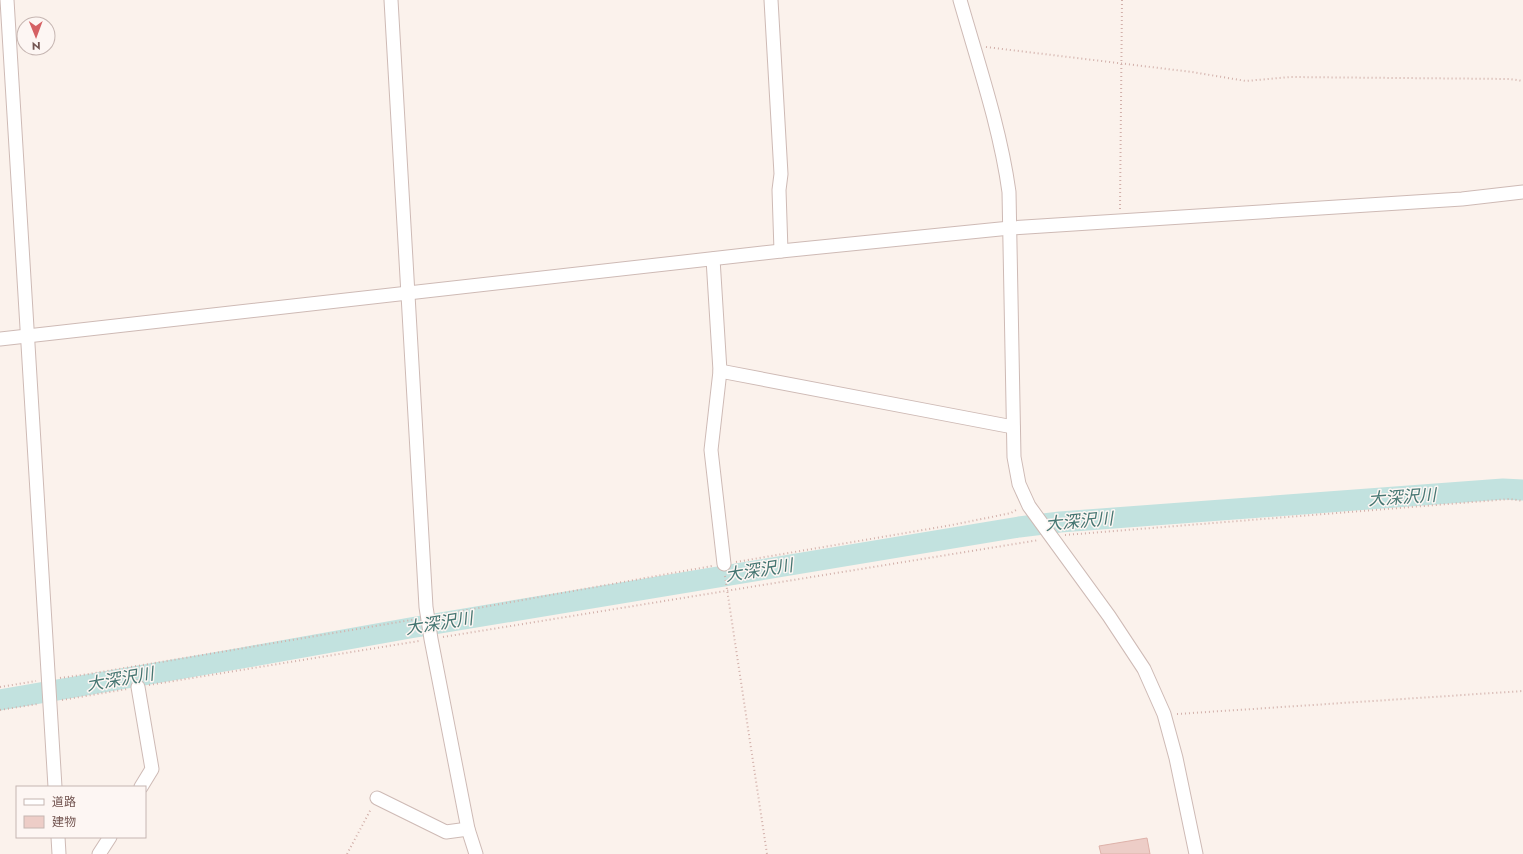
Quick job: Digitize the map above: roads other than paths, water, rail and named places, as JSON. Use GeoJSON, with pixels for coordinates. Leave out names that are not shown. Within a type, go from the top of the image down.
{"type":"FeatureCollection","features":[{"type":"Feature","properties":{"kind":"street"},"geometry":{"type":"LineString","coordinates":[[7,0],[55,786]]}},
{"type":"Feature","properties":{"kind":"street"},"geometry":{"type":"LineString","coordinates":[[390,0],[428,617],[468,829],[476,854]]}},
{"type":"Feature","properties":{"kind":"street"},"geometry":{"type":"LineString","coordinates":[[771,0],[781,174],[779,190],[781,251]]}},
{"type":"Feature","properties":{"kind":"street"},"geometry":{"type":"LineString","coordinates":[[960,0],[1006,165],[1009,192],[1010,228],[1014,457],[1019,484],[1029,506],[1109,616],[1144,669],[1164,714],[1176,758],[1196,854]]}},
{"type":"Feature","properties":{"kind":"street"},"geometry":{"type":"LineString","coordinates":[[0,340],[713,258],[1010,228],[1462,199],[1523,192]]}},
{"type":"Feature","properties":{"kind":"street"},"geometry":{"type":"LineString","coordinates":[[713,258],[720,371],[711,450],[724,564]]}},
{"type":"Feature","properties":{"kind":"street"},"geometry":{"type":"LineString","coordinates":[[720,371],[1013,427]]}},
{"type":"Feature","properties":{"kind":"street"},"geometry":{"type":"LineString","coordinates":[[138,687],[152,769],[142,786]]}},
{"type":"Feature","properties":{"kind":"street"},"geometry":{"type":"LineString","coordinates":[[376,798],[446,832],[468,829]]}},
{"type":"Feature","properties":{"kind":"street"},"geometry":{"type":"LineString","coordinates":[[58,838],[59,854]]}},
{"type":"Feature","properties":{"kind":"street"},"geometry":{"type":"LineString","coordinates":[[99,854],[109,838]]}},
{"type":"Feature","properties":{"kind":"waterway","name":"大深沢川"},"geometry":{"type":"LineString","coordinates":[[0,700],[410,628],[1019,527],[1060,522],[1503,489],[1523,490]]}}]}
